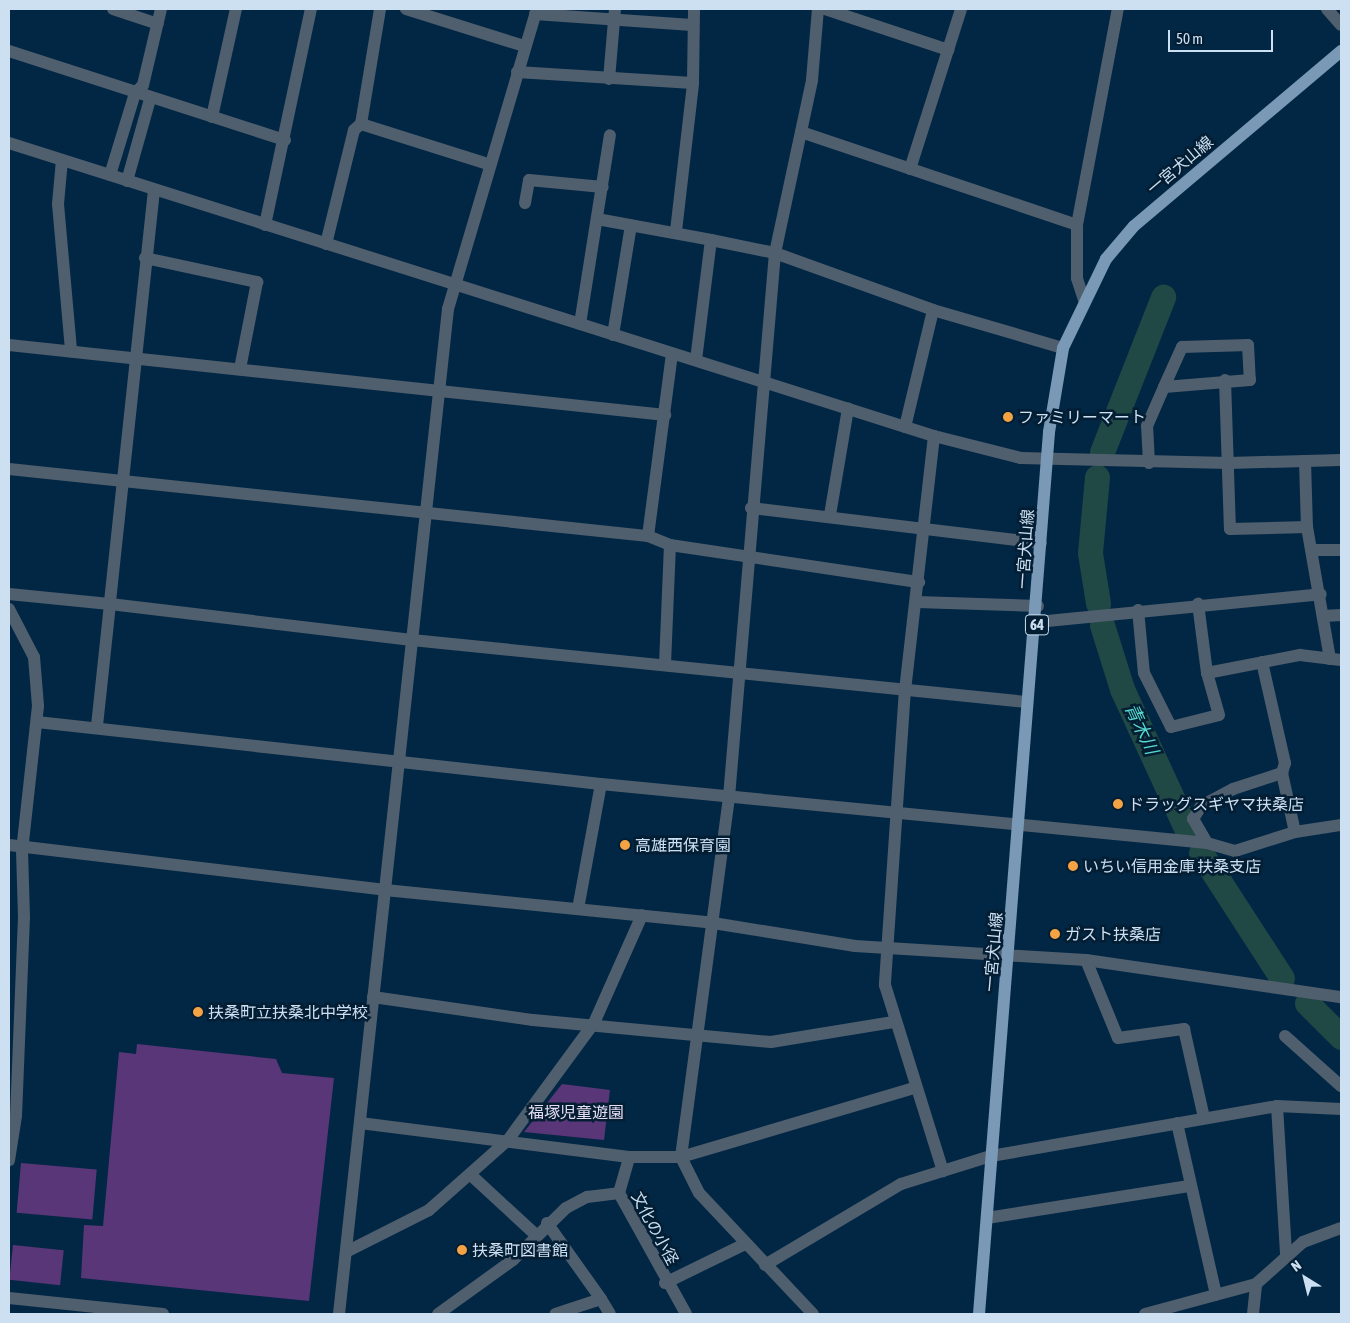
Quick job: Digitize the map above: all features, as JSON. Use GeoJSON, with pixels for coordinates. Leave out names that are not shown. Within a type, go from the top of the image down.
{"type":"FeatureCollection","features":[{"type":"Feature","properties":{"kind":"main road","name":"一宮犬山線"},"geometry":{"type":"LineString","coordinates":[[979,1314],[991,1156],[1010,956],[1028,702],[1038,622],[1041,543],[1048,460],[1062,348],[1084,300],[1106,259],[1134,226],[1341,51]]}},
{"type":"Feature","properties":{"kind":"street"},"geometry":{"type":"LineString","coordinates":[[113,9],[158,24]]}},
{"type":"Feature","properties":{"kind":"street"},"geometry":{"type":"LineString","coordinates":[[110,175],[135,93],[143,85],[162,9]]}},
{"type":"Feature","properties":{"kind":"street"},"geometry":{"type":"LineString","coordinates":[[212,117],[236,9]]}},
{"type":"Feature","properties":{"kind":"street"},"geometry":{"type":"LineString","coordinates":[[265,225],[311,9]]}},
{"type":"Feature","properties":{"kind":"street"},"geometry":{"type":"LineString","coordinates":[[326,244],[354,130],[360,124],[380,9]]}},
{"type":"Feature","properties":{"kind":"street"},"geometry":{"type":"LineString","coordinates":[[406,9],[524,46]]}},
{"type":"Feature","properties":{"kind":"street"},"geometry":{"type":"LineString","coordinates":[[676,231],[693,83],[692,24],[694,9]]}},
{"type":"Feature","properties":{"kind":"street"},"geometry":{"type":"LineString","coordinates":[[813,1314],[699,1193],[682,1156],[729,797],[741,672],[747,554],[775,253],[812,80],[818,9]]}},
{"type":"Feature","properties":{"kind":"street"},"geometry":{"type":"LineString","coordinates":[[825,9],[839,11],[948,50]]}},
{"type":"Feature","properties":{"kind":"street"},"geometry":{"type":"LineString","coordinates":[[910,169],[961,9]]}},
{"type":"Feature","properties":{"kind":"street"},"geometry":{"type":"LineString","coordinates":[[1084,300],[1077,278],[1077,225],[1118,9]]}},
{"type":"Feature","properties":{"kind":"street"},"geometry":{"type":"LineString","coordinates":[[1327,9],[1341,25]]}},
{"type":"Feature","properties":{"kind":"street"},"geometry":{"type":"LineString","coordinates":[[339,1314],[425,516],[453,284],[524,46],[536,12],[614,14],[692,24]]}},
{"type":"Feature","properties":{"kind":"street"},"geometry":{"type":"LineString","coordinates":[[610,79],[614,14]]}},
{"type":"Feature","properties":{"kind":"street"},"geometry":{"type":"LineString","coordinates":[[9,51],[150,99],[284,140]]}},
{"type":"Feature","properties":{"kind":"street"},"geometry":{"type":"LineString","coordinates":[[517,72],[693,83]]}},
{"type":"Feature","properties":{"kind":"street"},"geometry":{"type":"LineString","coordinates":[[127,181],[150,99]]}},
{"type":"Feature","properties":{"kind":"street"},"geometry":{"type":"LineString","coordinates":[[360,124],[488,164]]}},
{"type":"Feature","properties":{"kind":"street"},"geometry":{"type":"LineString","coordinates":[[801,132],[1077,225]]}},
{"type":"Feature","properties":{"kind":"street"},"geometry":{"type":"LineString","coordinates":[[580,324],[610,135]]}},
{"type":"Feature","properties":{"kind":"street"},"geometry":{"type":"LineString","coordinates":[[9,143],[934,436],[1048,460],[1228,463],[1341,460]]}},
{"type":"Feature","properties":{"kind":"street"},"geometry":{"type":"LineString","coordinates":[[62,160],[58,204],[71,352]]}},
{"type":"Feature","properties":{"kind":"street"},"geometry":{"type":"LineString","coordinates":[[525,203],[529,180],[603,187]]}},
{"type":"Feature","properties":{"kind":"street"},"geometry":{"type":"LineString","coordinates":[[97,726],[133,359],[154,190]]}},
{"type":"Feature","properties":{"kind":"street"},"geometry":{"type":"LineString","coordinates":[[597,219],[676,231],[775,253],[933,310],[1062,348]]}},
{"type":"Feature","properties":{"kind":"street"},"geometry":{"type":"LineString","coordinates":[[613,335],[631,225]]}},
{"type":"Feature","properties":{"kind":"street"},"geometry":{"type":"LineString","coordinates":[[696,360],[711,240]]}},
{"type":"Feature","properties":{"kind":"street"},"geometry":{"type":"LineString","coordinates":[[145,258],[257,282],[240,369]]}},
{"type":"Feature","properties":{"kind":"street"},"geometry":{"type":"LineString","coordinates":[[905,427],[933,310]]}},
{"type":"Feature","properties":{"kind":"street"},"geometry":{"type":"LineString","coordinates":[[9,345],[665,415]]}},
{"type":"Feature","properties":{"kind":"street"},"geometry":{"type":"LineString","coordinates":[[1149,462],[1147,426],[1164,387],[1182,348],[1248,345],[1250,380],[1225,380],[1164,387]]}},
{"type":"Feature","properties":{"kind":"street"},"geometry":{"type":"LineString","coordinates":[[648,536],[672,354]]}},
{"type":"Feature","properties":{"kind":"street"},"geometry":{"type":"LineString","coordinates":[[1225,380],[1230,529],[1307,527]]}},
{"type":"Feature","properties":{"kind":"street"},"geometry":{"type":"LineString","coordinates":[[830,515],[848,409]]}},
{"type":"Feature","properties":{"kind":"street"},"geometry":{"type":"LineString","coordinates":[[934,436],[922,530],[917,602],[905,689],[885,985],[893,1022],[943,1171]]}},
{"type":"Feature","properties":{"kind":"street"},"geometry":{"type":"LineString","coordinates":[[1207,672],[1300,655],[1336,660],[1324,616],[1314,550],[1307,527],[1305,461]]}},
{"type":"Feature","properties":{"kind":"street"},"geometry":{"type":"LineString","coordinates":[[9,469],[425,516],[648,536],[670,545],[747,554],[919,582]]}},
{"type":"Feature","properties":{"kind":"street"},"geometry":{"type":"LineString","coordinates":[[751,508],[830,515],[922,530],[1041,543]]}},
{"type":"Feature","properties":{"kind":"street"},"geometry":{"type":"LineString","coordinates":[[665,664],[670,545]]}},
{"type":"Feature","properties":{"kind":"street"},"geometry":{"type":"LineString","coordinates":[[1314,550],[1341,550]]}},
{"type":"Feature","properties":{"kind":"street"},"geometry":{"type":"LineString","coordinates":[[9,594],[110,604],[412,640],[1028,702]]}},
{"type":"Feature","properties":{"kind":"street"},"geometry":{"type":"LineString","coordinates":[[1038,622],[1198,604],[1321,594]]}},
{"type":"Feature","properties":{"kind":"street"},"geometry":{"type":"LineString","coordinates":[[917,602],[1038,606]]}},
{"type":"Feature","properties":{"kind":"street"},"geometry":{"type":"LineString","coordinates":[[1138,610],[1144,673],[1171,727],[1219,715],[1207,672],[1198,604]]}},
{"type":"Feature","properties":{"kind":"street"},"geometry":{"type":"LineString","coordinates":[[9,610],[34,657],[36,722],[22,850],[24,917],[9,1160]]}},
{"type":"Feature","properties":{"kind":"street"},"geometry":{"type":"LineString","coordinates":[[1324,616],[1341,615]]}},
{"type":"Feature","properties":{"kind":"street"},"geometry":{"type":"LineString","coordinates":[[1262,662],[1285,763],[1282,773],[1295,832]]}},
{"type":"Feature","properties":{"kind":"street"},"geometry":{"type":"LineString","coordinates":[[36,722],[97,726],[601,784],[1207,843],[1235,850],[1295,832],[1341,825]]}},
{"type":"Feature","properties":{"kind":"street"},"geometry":{"type":"LineString","coordinates":[[1207,843],[1193,820],[1201,806],[1233,789],[1282,773]]}},
{"type":"Feature","properties":{"kind":"street"},"geometry":{"type":"LineString","coordinates":[[578,909],[601,784]]}},
{"type":"Feature","properties":{"kind":"street"},"geometry":{"type":"LineString","coordinates":[[9,845],[22,850],[385,890],[713,922],[854,946],[888,946],[1086,960],[1341,998]]}},
{"type":"Feature","properties":{"kind":"street"},"geometry":{"type":"LineString","coordinates":[[346,1252],[429,1210],[472,1176],[508,1140],[594,1024],[642,915]]}},
{"type":"Feature","properties":{"kind":"street"},"geometry":{"type":"LineString","coordinates":[[1086,960],[1118,1038],[1184,1028],[1204,1118]]}},
{"type":"Feature","properties":{"kind":"street"},"geometry":{"type":"LineString","coordinates":[[374,997],[533,1020],[594,1024],[771,1042],[893,1022]]}},
{"type":"Feature","properties":{"kind":"street"},"geometry":{"type":"LineString","coordinates":[[1285,1036],[1341,1086]]}},
{"type":"Feature","properties":{"kind":"street"},"geometry":{"type":"LineString","coordinates":[[360,1123],[629,1156],[682,1156],[914,1088]]}},
{"type":"Feature","properties":{"kind":"street"},"geometry":{"type":"LineString","coordinates":[[1277,1106],[1286,1256]]}},
{"type":"Feature","properties":{"kind":"street"},"geometry":{"type":"LineString","coordinates":[[765,1265],[901,1184],[991,1156],[1277,1106],[1341,1109]]}},
{"type":"Feature","properties":{"kind":"street"},"geometry":{"type":"LineString","coordinates":[[1177,1123],[1216,1295]]}},
{"type":"Feature","properties":{"kind":"street"},"geometry":{"type":"LineString","coordinates":[[619,1193],[629,1156]]}},
{"type":"Feature","properties":{"kind":"street"},"geometry":{"type":"LineString","coordinates":[[472,1176],[536,1235]]}},
{"type":"Feature","properties":{"kind":"street"},"geometry":{"type":"LineString","coordinates":[[987,1218],[1190,1186]]}},
{"type":"Feature","properties":{"kind":"street","name":"文化の小径"},"geometry":{"type":"LineString","coordinates":[[438,1314],[513,1260],[547,1223],[587,1197],[619,1193],[657,1259],[665,1283],[685,1314]]}},
{"type":"Feature","properties":{"kind":"street"},"geometry":{"type":"LineString","coordinates":[[547,1223],[610,1314]]}},
{"type":"Feature","properties":{"kind":"street"},"geometry":{"type":"LineString","coordinates":[[1145,1314],[1256,1284],[1309,1238],[1341,1228]]}},
{"type":"Feature","properties":{"kind":"street"},"geometry":{"type":"LineString","coordinates":[[665,1283],[745,1244]]}},
{"type":"Feature","properties":{"kind":"street"},"geometry":{"type":"LineString","coordinates":[[1253,1314],[1256,1284]]}},
{"type":"Feature","properties":{"kind":"street"},"geometry":{"type":"LineString","coordinates":[[9,1298],[83,1310],[163,1314]]}},
{"type":"Feature","properties":{"kind":"street"},"geometry":{"type":"LineString","coordinates":[[555,1314],[601,1299]]}},
{"type":"Feature","properties":{"kind":"green space"},"geometry":{"type":"Polygon","coordinates":[[[137,1044],[276,1059],[282,1073],[334,1078],[309,1301],[81,1278],[84,1225],[103,1226],[119,1052],[136,1054],[137,1044]]]}},
{"type":"Feature","properties":{"kind":"green space","name":"福塚児童遊園"},"geometry":{"type":"Polygon","coordinates":[[[562,1084],[610,1090],[604,1140],[524,1132],[562,1084]]]}},
{"type":"Feature","properties":{"kind":"green space"},"geometry":{"type":"Polygon","coordinates":[[[21,1163],[97,1170],[92,1219],[17,1213],[21,1163]]]}},
{"type":"Feature","properties":{"kind":"green space"},"geometry":{"type":"Polygon","coordinates":[[[13,1245],[64,1250],[60,1285],[9,1280],[13,1245]]]}},
{"type":"Feature","properties":{"kind":"waterway","name":"青木川"},"geometry":{"type":"LineString","coordinates":[[1102,452],[1163,297]]}},
{"type":"Feature","properties":{"kind":"waterway","name":"青木川"},"geometry":{"type":"LineString","coordinates":[[1097,477],[1090,553],[1098,603]]}},
{"type":"Feature","properties":{"kind":"waterway","name":"青木川"},"geometry":{"type":"LineString","coordinates":[[1102,625],[1122,689],[1187,830]]}},
{"type":"Feature","properties":{"kind":"waterway","name":"青木川"},"geometry":{"type":"LineString","coordinates":[[1201,853],[1282,978]]}},
{"type":"Feature","properties":{"kind":"waterway","name":"青木川"},"geometry":{"type":"LineString","coordinates":[[1307,1003],[1341,1037]]}},
{"type":"Feature","properties":{"kind":"place","name":"ファミリーマート"},"geometry":{"type":"Point","coordinates":[1008,417]}},
{"type":"Feature","properties":{"kind":"place","name":"ドラッグスギヤマ扶桑店"},"geometry":{"type":"Point","coordinates":[1118,804]}},
{"type":"Feature","properties":{"kind":"place","name":"高雄西保育園"},"geometry":{"type":"Point","coordinates":[625,845]}},
{"type":"Feature","properties":{"kind":"place","name":"いちい信用金庫 扶桑支店"},"geometry":{"type":"Point","coordinates":[1073,866]}},
{"type":"Feature","properties":{"kind":"place","name":"ガスト扶桑店"},"geometry":{"type":"Point","coordinates":[1055,934]}},
{"type":"Feature","properties":{"kind":"place","name":"扶桑町立扶桑北中学校"},"geometry":{"type":"Point","coordinates":[198,1012]}},
{"type":"Feature","properties":{"kind":"place","name":"扶桑町図書館"},"geometry":{"type":"Point","coordinates":[462,1250]}}]}
